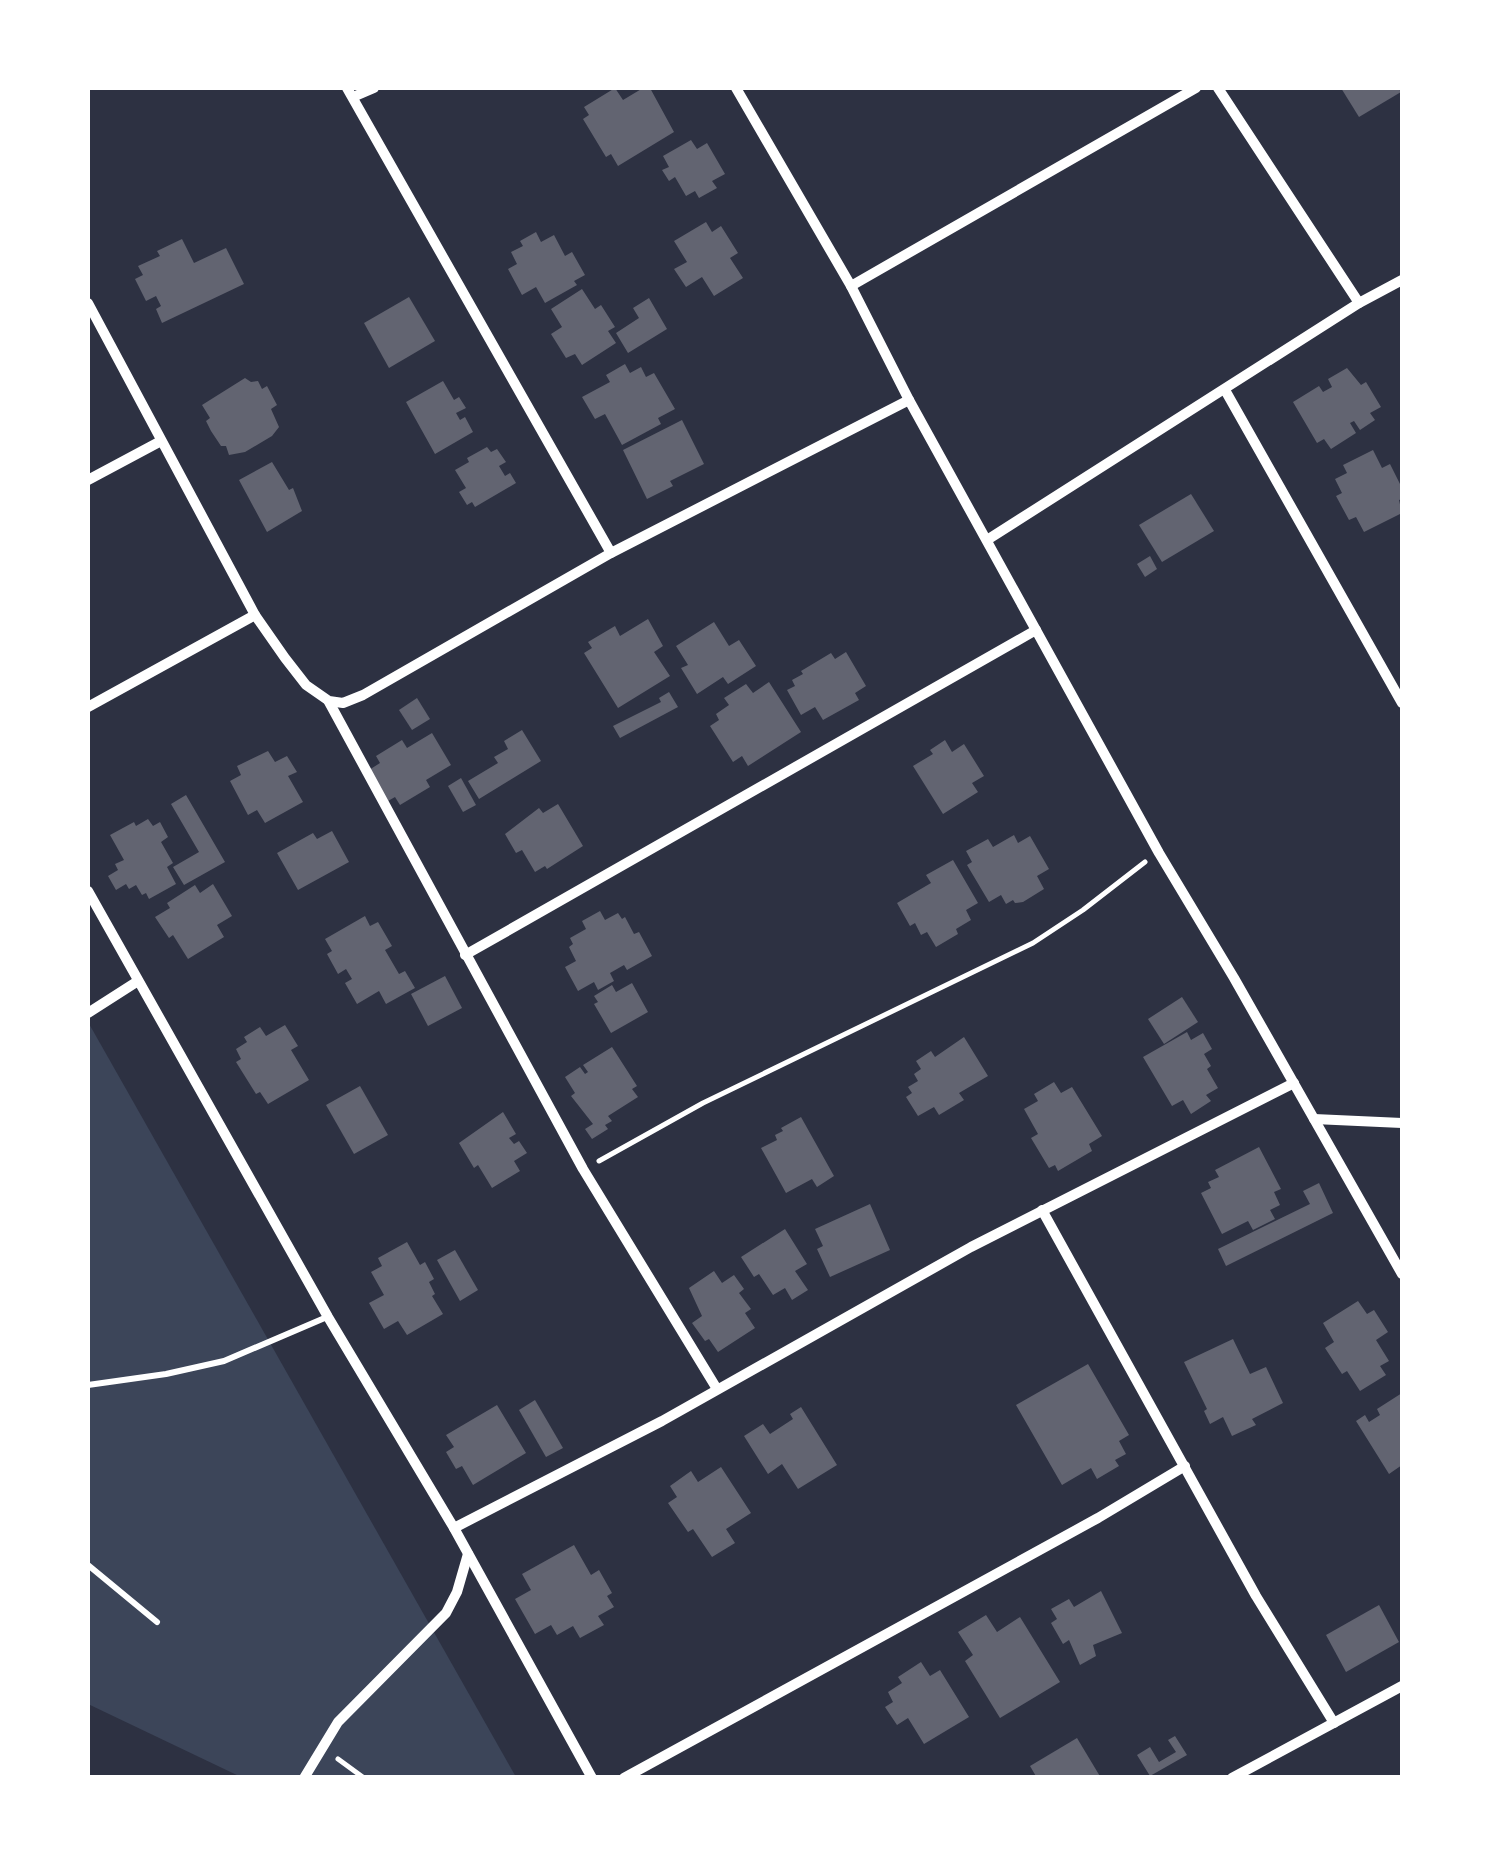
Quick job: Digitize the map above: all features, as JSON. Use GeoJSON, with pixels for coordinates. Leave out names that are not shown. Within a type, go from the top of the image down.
{"type":"FeatureCollection","features":[{"type":"Feature","properties":{"kind":"street"},"geometry":{"type":"LineString","coordinates":[[374,88],[350,92],[611,554]]}},
{"type":"Feature","properties":{"kind":"street"},"geometry":{"type":"LineString","coordinates":[[736,88],[851,286],[909,400],[1160,853],[1402,1274]]}},
{"type":"Feature","properties":{"kind":"street"},"geometry":{"type":"LineString","coordinates":[[851,286],[1196,88]]}},
{"type":"Feature","properties":{"kind":"street"},"geometry":{"type":"LineString","coordinates":[[1218,88],[1359,304]]}},
{"type":"Feature","properties":{"kind":"street"},"geometry":{"type":"LineString","coordinates":[[988,540],[1402,280]]}},
{"type":"Feature","properties":{"kind":"street"},"geometry":{"type":"LineString","coordinates":[[88,303],[256,614],[306,684],[329,701],[342,704],[611,554],[909,400]]}},
{"type":"Feature","properties":{"kind":"street"},"geometry":{"type":"LineString","coordinates":[[1225,390],[1402,703]]}},
{"type":"Feature","properties":{"kind":"street"},"geometry":{"type":"LineString","coordinates":[[88,480],[161,441]]}},
{"type":"Feature","properties":{"kind":"street"},"geometry":{"type":"LineString","coordinates":[[88,708],[256,614]]}},
{"type":"Feature","properties":{"kind":"street"},"geometry":{"type":"LineString","coordinates":[[465,955],[1036,630]]}},
{"type":"Feature","properties":{"kind":"street"},"geometry":{"type":"LineString","coordinates":[[329,701],[583,1169],[717,1389]]}},
{"type":"Feature","properties":{"kind":"street"},"geometry":{"type":"LineString","coordinates":[[88,891],[328,1317],[454,1528],[592,1778]]}},
{"type":"Feature","properties":{"kind":"street"},"geometry":{"type":"LineString","coordinates":[[88,1013],[138,981]]}},
{"type":"Feature","properties":{"kind":"street"},"geometry":{"type":"LineString","coordinates":[[454,1528],[662,1422],[971,1246],[1294,1083]]}},
{"type":"Feature","properties":{"kind":"street"},"geometry":{"type":"LineString","coordinates":[[1314,1119],[1402,1123]]}},
{"type":"Feature","properties":{"kind":"street"},"geometry":{"type":"LineString","coordinates":[[1042,1210],[1256,1596],[1334,1723]]}},
{"type":"Feature","properties":{"kind":"street"},"geometry":{"type":"LineString","coordinates":[[624,1778],[1186,1466]]}},
{"type":"Feature","properties":{"kind":"street"},"geometry":{"type":"LineString","coordinates":[[304,1778],[338,1722],[446,1613],[468,1554]]}},
{"type":"Feature","properties":{"kind":"street"},"geometry":{"type":"LineString","coordinates":[[1232,1778],[1402,1686]]}},
{"type":"Feature","properties":{"kind":"lane"},"geometry":{"type":"LineString","coordinates":[[88,1385],[166,1374],[224,1360],[328,1317]]}},
{"type":"Feature","properties":{"kind":"lane"},"geometry":{"type":"LineString","coordinates":[[88,1565],[157,1622]]}},
{"type":"Feature","properties":{"kind":"path"},"geometry":{"type":"LineString","coordinates":[[583,1169],[703,1103],[1033,943],[1160,853]]}},
{"type":"Feature","properties":{"kind":"path"},"geometry":{"type":"LineString","coordinates":[[320,1754],[341,1760],[364,1778]]}},
{"type":"Feature","properties":{"kind":"shaded area"},"geometry":{"type":"Polygon","coordinates":[[[88,1022],[516,1777],[241,1777],[88,1704],[88,1022]]]}},
{"type":"Feature","properties":{"kind":"building"},"geometry":{"type":"Polygon","coordinates":[[[615,88],[623,100],[650,88],[674,132],[618,166],[611,154],[606,157],[583,119],[589,115],[584,107],[615,88]]]}},
{"type":"Feature","properties":{"kind":"building"},"geometry":{"type":"Polygon","coordinates":[[[1341,88],[1398,88],[1401,92],[1359,117],[1341,88]]]}},
{"type":"Feature","properties":{"kind":"building"},"geometry":{"type":"Polygon","coordinates":[[[691,140],[697,149],[707,143],[725,174],[712,181],[717,188],[699,198],[695,191],[686,196],[675,177],[669,181],[662,170],[669,167],[663,156],[691,140]]]}},
{"type":"Feature","properties":{"kind":"building"},"geometry":{"type":"Polygon","coordinates":[[[706,222],[712,232],[721,226],[738,253],[730,258],[743,278],[714,296],[702,277],[686,287],[674,269],[687,262],[674,241],[706,222]]]}},
{"type":"Feature","properties":{"kind":"building"},"geometry":{"type":"Polygon","coordinates":[[[536,232],[541,242],[554,235],[565,256],[572,252],[585,275],[574,281],[577,285],[545,303],[536,287],[522,295],[508,269],[517,264],[511,252],[536,232]]]}},
{"type":"Feature","properties":{"kind":"building"},"geometry":{"type":"Polygon","coordinates":[[[182,239],[194,263],[226,248],[244,284],[162,323],[156,296],[146,301],[135,279],[143,275],[138,266],[182,239]]]}},
{"type":"Feature","properties":{"kind":"building"},"geometry":{"type":"Polygon","coordinates":[[[582,289],[595,309],[601,305],[615,327],[608,331],[616,343],[582,365],[575,354],[566,358],[551,334],[562,327],[551,309],[582,289]]]}},
{"type":"Feature","properties":{"kind":"building"},"geometry":{"type":"Polygon","coordinates":[[[409,297],[435,341],[389,368],[364,323],[409,297]]]}},
{"type":"Feature","properties":{"kind":"building"},"geometry":{"type":"Polygon","coordinates":[[[649,298],[667,329],[628,353],[616,333],[639,318],[633,308],[649,298]]]}},
{"type":"Feature","properties":{"kind":"building"},"geometry":{"type":"Polygon","coordinates":[[[625,364],[630,373],[641,367],[646,377],[654,373],[675,409],[658,418],[661,424],[622,445],[605,414],[595,419],[582,397],[610,382],[606,375],[625,364]]]}},
{"type":"Feature","properties":{"kind":"building"},"geometry":{"type":"Polygon","coordinates":[[[1347,368],[1361,385],[1366,382],[1381,407],[1370,413],[1375,420],[1360,430],[1354,421],[1350,423],[1356,433],[1331,449],[1324,439],[1317,443],[1293,402],[1319,386],[1323,392],[1332,387],[1328,379],[1347,368]]]}},
{"type":"Feature","properties":{"kind":"building"},"geometry":{"type":"Polygon","coordinates":[[[245,378],[258,381],[262,389],[267,386],[277,405],[271,409],[279,427],[272,436],[245,452],[229,455],[211,431],[206,421],[210,418],[202,405],[245,378]]]}},
{"type":"Feature","properties":{"kind":"building"},"geometry":{"type":"Polygon","coordinates":[[[443,381],[454,400],[459,397],[466,408],[456,413],[460,420],[465,417],[473,432],[435,454],[406,402],[443,381]]]}},
{"type":"Feature","properties":{"kind":"building"},"geometry":{"type":"Polygon","coordinates":[[[682,420],[704,464],[670,481],[673,486],[647,499],[623,450],[682,420]]]}},
{"type":"Feature","properties":{"kind":"building"},"geometry":{"type":"Polygon","coordinates":[[[487,447],[491,452],[497,449],[506,462],[499,466],[516,483],[475,507],[472,502],[467,505],[459,492],[466,488],[455,470],[487,447]]]}},
{"type":"Feature","properties":{"kind":"building"},"geometry":{"type":"Polygon","coordinates":[[[1373,450],[1382,468],[1390,464],[1402,488],[1402,513],[1364,532],[1356,517],[1349,520],[1336,496],[1342,493],[1335,479],[1347,473],[1343,465],[1373,450]]]}},
{"type":"Feature","properties":{"kind":"building"},"geometry":{"type":"Polygon","coordinates":[[[272,462],[289,490],[293,488],[302,511],[267,532],[239,480],[272,462]]]}},
{"type":"Feature","properties":{"kind":"building"},"geometry":{"type":"Polygon","coordinates":[[[1191,494],[1214,531],[1162,562],[1139,525],[1191,494]]]}},
{"type":"Feature","properties":{"kind":"building"},"geometry":{"type":"Polygon","coordinates":[[[1150,556],[1157,569],[1145,577],[1137,564],[1150,556]]]}},
{"type":"Feature","properties":{"kind":"building"},"geometry":{"type":"Polygon","coordinates":[[[648,619],[663,646],[654,652],[670,676],[618,708],[584,653],[592,648],[588,642],[615,626],[620,636],[648,619]]]}},
{"type":"Feature","properties":{"kind":"building"},"geometry":{"type":"Polygon","coordinates":[[[714,622],[729,646],[739,640],[756,666],[728,684],[723,677],[697,694],[681,668],[688,665],[676,646],[714,622]]]}},
{"type":"Feature","properties":{"kind":"building"},"geometry":{"type":"Polygon","coordinates":[[[846,652],[866,686],[855,693],[859,700],[823,720],[815,707],[801,715],[787,690],[795,686],[792,680],[831,653],[835,659],[846,652]]]}},
{"type":"Feature","properties":{"kind":"building"},"geometry":{"type":"Polygon","coordinates":[[[769,682],[801,732],[748,766],[742,756],[733,762],[710,726],[719,720],[716,714],[729,705],[724,698],[746,684],[753,693],[769,682]]]}},
{"type":"Feature","properties":{"kind":"building"},"geometry":{"type":"Polygon","coordinates":[[[669,692],[678,707],[620,738],[613,726],[661,702],[659,698],[669,692]]]}},
{"type":"Feature","properties":{"kind":"building"},"geometry":{"type":"Polygon","coordinates":[[[417,698],[430,719],[412,730],[399,710],[417,698]]]}},
{"type":"Feature","properties":{"kind":"building"},"geometry":{"type":"Polygon","coordinates":[[[522,730],[541,761],[479,799],[468,781],[498,763],[494,757],[508,749],[504,741],[522,730]]]}},
{"type":"Feature","properties":{"kind":"building"},"geometry":{"type":"Polygon","coordinates":[[[432,733],[451,765],[426,780],[430,787],[400,805],[395,797],[388,801],[369,770],[380,763],[376,756],[402,740],[407,748],[432,733]]]}},
{"type":"Feature","properties":{"kind":"building"},"geometry":{"type":"Polygon","coordinates":[[[945,740],[952,752],[964,744],[984,776],[972,783],[978,792],[943,814],[913,766],[933,754],[930,750],[945,740]]]}},
{"type":"Feature","properties":{"kind":"building"},"geometry":{"type":"Polygon","coordinates":[[[268,751],[275,762],[287,756],[297,772],[288,776],[303,802],[265,823],[257,810],[248,815],[230,781],[241,775],[237,766],[268,751]]]}},
{"type":"Feature","properties":{"kind":"building"},"geometry":{"type":"Polygon","coordinates":[[[461,778],[476,805],[463,812],[448,786],[461,778]]]}},
{"type":"Feature","properties":{"kind":"building"},"geometry":{"type":"Polygon","coordinates":[[[186,795],[225,862],[184,885],[173,867],[199,852],[171,804],[186,795]]]}},
{"type":"Feature","properties":{"kind":"building"},"geometry":{"type":"Polygon","coordinates":[[[558,804],[583,846],[547,869],[545,866],[535,872],[522,850],[516,853],[505,834],[539,808],[543,813],[558,804]]]}},
{"type":"Feature","properties":{"kind":"building"},"geometry":{"type":"Polygon","coordinates":[[[148,819],[153,826],[160,822],[168,837],[161,842],[173,863],[167,867],[176,884],[149,899],[136,885],[129,889],[126,884],[116,890],[108,876],[118,870],[115,864],[124,860],[110,835],[148,819]]]}},
{"type":"Feature","properties":{"kind":"building"},"geometry":{"type":"Polygon","coordinates":[[[332,831],[349,862],[298,890],[277,853],[313,833],[317,839],[332,831]]]}},
{"type":"Feature","properties":{"kind":"building"},"geometry":{"type":"Polygon","coordinates":[[[1014,835],[1018,843],[1030,836],[1049,869],[1037,876],[1044,889],[1023,902],[1013,900],[1006,904],[1001,895],[989,902],[967,865],[972,862],[966,851],[988,839],[993,847],[1014,835]]]}},
{"type":"Feature","properties":{"kind":"building"},"geometry":{"type":"Polygon","coordinates":[[[953,860],[978,903],[966,910],[971,920],[956,929],[958,934],[936,947],[927,932],[921,935],[915,923],[910,926],[897,903],[931,883],[926,875],[953,860]]]}},
{"type":"Feature","properties":{"kind":"building"},"geometry":{"type":"Polygon","coordinates":[[[213,884],[232,916],[217,925],[224,937],[188,959],[173,935],[169,938],[155,917],[170,908],[167,903],[195,885],[200,893],[213,884]]]}},
{"type":"Feature","properties":{"kind":"building"},"geometry":{"type":"Polygon","coordinates":[[[600,911],[605,920],[618,913],[622,919],[625,917],[652,956],[627,970],[624,965],[610,973],[614,981],[598,990],[594,982],[578,991],[565,967],[576,961],[569,947],[573,944],[570,938],[586,929],[582,921],[600,911]]]}},
{"type":"Feature","properties":{"kind":"building"},"geometry":{"type":"Polygon","coordinates":[[[365,916],[370,926],[378,922],[392,946],[385,950],[399,974],[405,971],[415,988],[386,1004],[379,991],[357,1004],[345,983],[352,979],[346,969],[338,974],[327,954],[332,951],[325,939],[365,916]]]}},
{"type":"Feature","properties":{"kind":"building"},"geometry":{"type":"Polygon","coordinates":[[[445,976],[462,1008],[428,1026],[411,994],[445,976]]]}},
{"type":"Feature","properties":{"kind":"building"},"geometry":{"type":"Polygon","coordinates":[[[632,983],[648,1012],[611,1033],[594,1004],[598,1002],[594,996],[612,985],[616,992],[632,983]]]}},
{"type":"Feature","properties":{"kind":"building"},"geometry":{"type":"Polygon","coordinates":[[[1182,997],[1198,1022],[1164,1044],[1148,1019],[1182,997]]]}},
{"type":"Feature","properties":{"kind":"building"},"geometry":{"type":"Polygon","coordinates":[[[285,1025],[298,1046],[291,1050],[309,1080],[268,1104],[260,1092],[256,1094],[236,1062],[241,1059],[236,1049],[247,1042],[244,1037],[260,1027],[266,1036],[285,1025]]]}},
{"type":"Feature","properties":{"kind":"building"},"geometry":{"type":"Polygon","coordinates":[[[1187,1032],[1191,1040],[1203,1033],[1212,1049],[1204,1054],[1218,1088],[1206,1095],[1211,1101],[1191,1114],[1183,1100],[1172,1106],[1143,1057],[1187,1032]]]}},
{"type":"Feature","properties":{"kind":"building"},"geometry":{"type":"Polygon","coordinates":[[[964,1037],[988,1076],[959,1093],[964,1100],[939,1115],[934,1107],[918,1116],[906,1097],[912,1093],[908,1087],[918,1081],[914,1074],[921,1069],[916,1061],[931,1051],[935,1057],[964,1037]]]}},
{"type":"Feature","properties":{"kind":"building"},"geometry":{"type":"Polygon","coordinates":[[[612,1047],[637,1086],[632,1089],[638,1097],[608,1116],[612,1121],[605,1125],[608,1129],[592,1139],[585,1129],[593,1124],[571,1096],[575,1093],[565,1077],[580,1067],[585,1074],[588,1072],[583,1065],[612,1047]]]}},
{"type":"Feature","properties":{"kind":"building"},"geometry":{"type":"Polygon","coordinates":[[[1054,1082],[1061,1093],[1072,1087],[1102,1136],[1089,1144],[1092,1151],[1058,1171],[1055,1165],[1049,1168],[1031,1138],[1038,1134],[1024,1109],[1038,1101],[1034,1094],[1054,1082]]]}},
{"type":"Feature","properties":{"kind":"building"},"geometry":{"type":"Polygon","coordinates":[[[360,1086],[388,1135],[354,1154],[326,1105],[360,1086]]]}},
{"type":"Feature","properties":{"kind":"building"},"geometry":{"type":"Polygon","coordinates":[[[503,1112],[516,1134],[509,1138],[514,1144],[519,1141],[527,1153],[514,1161],[520,1171],[492,1188],[459,1143],[503,1112]]]}},
{"type":"Feature","properties":{"kind":"building"},"geometry":{"type":"Polygon","coordinates":[[[801,1117],[834,1176],[817,1187],[812,1179],[786,1193],[761,1148],[777,1140],[775,1135],[783,1131],[781,1128],[801,1117]]]}},
{"type":"Feature","properties":{"kind":"building"},"geometry":{"type":"Polygon","coordinates":[[[1259,1147],[1281,1189],[1274,1192],[1280,1205],[1270,1210],[1275,1219],[1253,1230],[1248,1221],[1222,1234],[1201,1193],[1211,1188],[1208,1182],[1219,1177],[1215,1170],[1259,1147]]]}},
{"type":"Feature","properties":{"kind":"building"},"geometry":{"type":"Polygon","coordinates":[[[1319,1183],[1333,1213],[1226,1266],[1218,1249],[1310,1204],[1303,1191],[1319,1183]]]}},
{"type":"Feature","properties":{"kind":"building"},"geometry":{"type":"Polygon","coordinates":[[[870,1204],[890,1250],[830,1277],[817,1249],[823,1246],[815,1229],[870,1204]]]}},
{"type":"Feature","properties":{"kind":"building"},"geometry":{"type":"Polygon","coordinates":[[[785,1229],[807,1264],[795,1271],[808,1290],[792,1300],[785,1288],[773,1295],[741,1257],[785,1229]]]}},
{"type":"Feature","properties":{"kind":"building"},"geometry":{"type":"Polygon","coordinates":[[[407,1242],[420,1265],[425,1262],[434,1279],[429,1282],[435,1294],[432,1296],[443,1314],[407,1335],[398,1321],[384,1329],[369,1303],[384,1295],[371,1272],[382,1266],[378,1258],[407,1242]]]}},
{"type":"Feature","properties":{"kind":"building"},"geometry":{"type":"Polygon","coordinates":[[[455,1250],[478,1290],[460,1301],[437,1260],[455,1250]]]}},
{"type":"Feature","properties":{"kind":"building"},"geometry":{"type":"Polygon","coordinates":[[[714,1271],[722,1283],[734,1275],[744,1289],[739,1293],[751,1309],[745,1313],[755,1328],[718,1352],[692,1323],[702,1316],[689,1288],[714,1271]]]}},
{"type":"Feature","properties":{"kind":"building"},"geometry":{"type":"Polygon","coordinates":[[[1358,1301],[1367,1314],[1374,1310],[1388,1332],[1376,1340],[1389,1361],[1380,1366],[1386,1375],[1360,1391],[1347,1371],[1342,1374],[1325,1348],[1334,1342],[1323,1323],[1358,1301]]]}},
{"type":"Feature","properties":{"kind":"building"},"geometry":{"type":"Polygon","coordinates":[[[1233,1339],[1250,1374],[1266,1367],[1283,1403],[1252,1419],[1256,1425],[1232,1436],[1223,1417],[1210,1424],[1204,1411],[1207,1409],[1184,1362],[1233,1339]]]}},
{"type":"Feature","properties":{"kind":"building"},"geometry":{"type":"Polygon","coordinates":[[[1088,1364],[1129,1435],[1119,1441],[1126,1454],[1115,1460],[1119,1466],[1097,1479],[1091,1468],[1062,1485],[1016,1405],[1088,1364]]]}},
{"type":"Feature","properties":{"kind":"building"},"geometry":{"type":"Polygon","coordinates":[[[1402,1393],[1402,1465],[1389,1474],[1356,1421],[1365,1415],[1369,1422],[1380,1415],[1377,1409],[1402,1393]]]}},
{"type":"Feature","properties":{"kind":"building"},"geometry":{"type":"Polygon","coordinates":[[[535,1400],[563,1448],[546,1457],[519,1410],[535,1400]]]}},
{"type":"Feature","properties":{"kind":"building"},"geometry":{"type":"Polygon","coordinates":[[[497,1405],[526,1453],[473,1485],[462,1466],[456,1469],[446,1452],[454,1447],[446,1435],[497,1405]]]}},
{"type":"Feature","properties":{"kind":"building"},"geometry":{"type":"Polygon","coordinates":[[[801,1407],[837,1465],[798,1489],[782,1464],[768,1474],[744,1436],[763,1424],[770,1434],[793,1419],[790,1414],[801,1407]]]}},
{"type":"Feature","properties":{"kind":"building"},"geometry":{"type":"Polygon","coordinates":[[[721,1467],[751,1513],[726,1529],[735,1543],[712,1557],[668,1503],[677,1497],[670,1486],[691,1471],[698,1482],[721,1467]]]}},
{"type":"Feature","properties":{"kind":"building"},"geometry":{"type":"Polygon","coordinates":[[[574,1545],[591,1575],[599,1570],[612,1593],[607,1596],[614,1607],[598,1616],[604,1625],[580,1638],[573,1626],[557,1635],[551,1625],[535,1634],[515,1599],[531,1590],[522,1574],[574,1545]]]}},
{"type":"Feature","properties":{"kind":"building"},"geometry":{"type":"Polygon","coordinates":[[[1101,1591],[1122,1633],[1093,1645],[1096,1656],[1080,1665],[1069,1640],[1063,1644],[1051,1623],[1057,1619],[1051,1609],[1069,1599],[1074,1607],[1101,1591]]]}},
{"type":"Feature","properties":{"kind":"building"},"geometry":{"type":"Polygon","coordinates":[[[1379,1605],[1399,1642],[1346,1672],[1326,1635],[1379,1605]]]}},
{"type":"Feature","properties":{"kind":"building"},"geometry":{"type":"Polygon","coordinates":[[[986,1615],[997,1632],[1020,1617],[1060,1682],[1000,1718],[965,1661],[973,1655],[958,1632],[986,1615]]]}},
{"type":"Feature","properties":{"kind":"building"},"geometry":{"type":"Polygon","coordinates":[[[921,1662],[930,1676],[940,1670],[969,1717],[924,1744],[908,1718],[897,1725],[885,1707],[893,1702],[888,1692],[902,1683],[898,1677],[921,1662]]]}},
{"type":"Feature","properties":{"kind":"building"},"geometry":{"type":"Polygon","coordinates":[[[1175,1736],[1187,1755],[1150,1776],[1137,1755],[1150,1747],[1159,1762],[1176,1752],[1168,1740],[1175,1736]]]}},
{"type":"Feature","properties":{"kind":"building"},"geometry":{"type":"Polygon","coordinates":[[[1077,1738],[1101,1778],[1037,1778],[1030,1766],[1077,1738]]]}}]}
